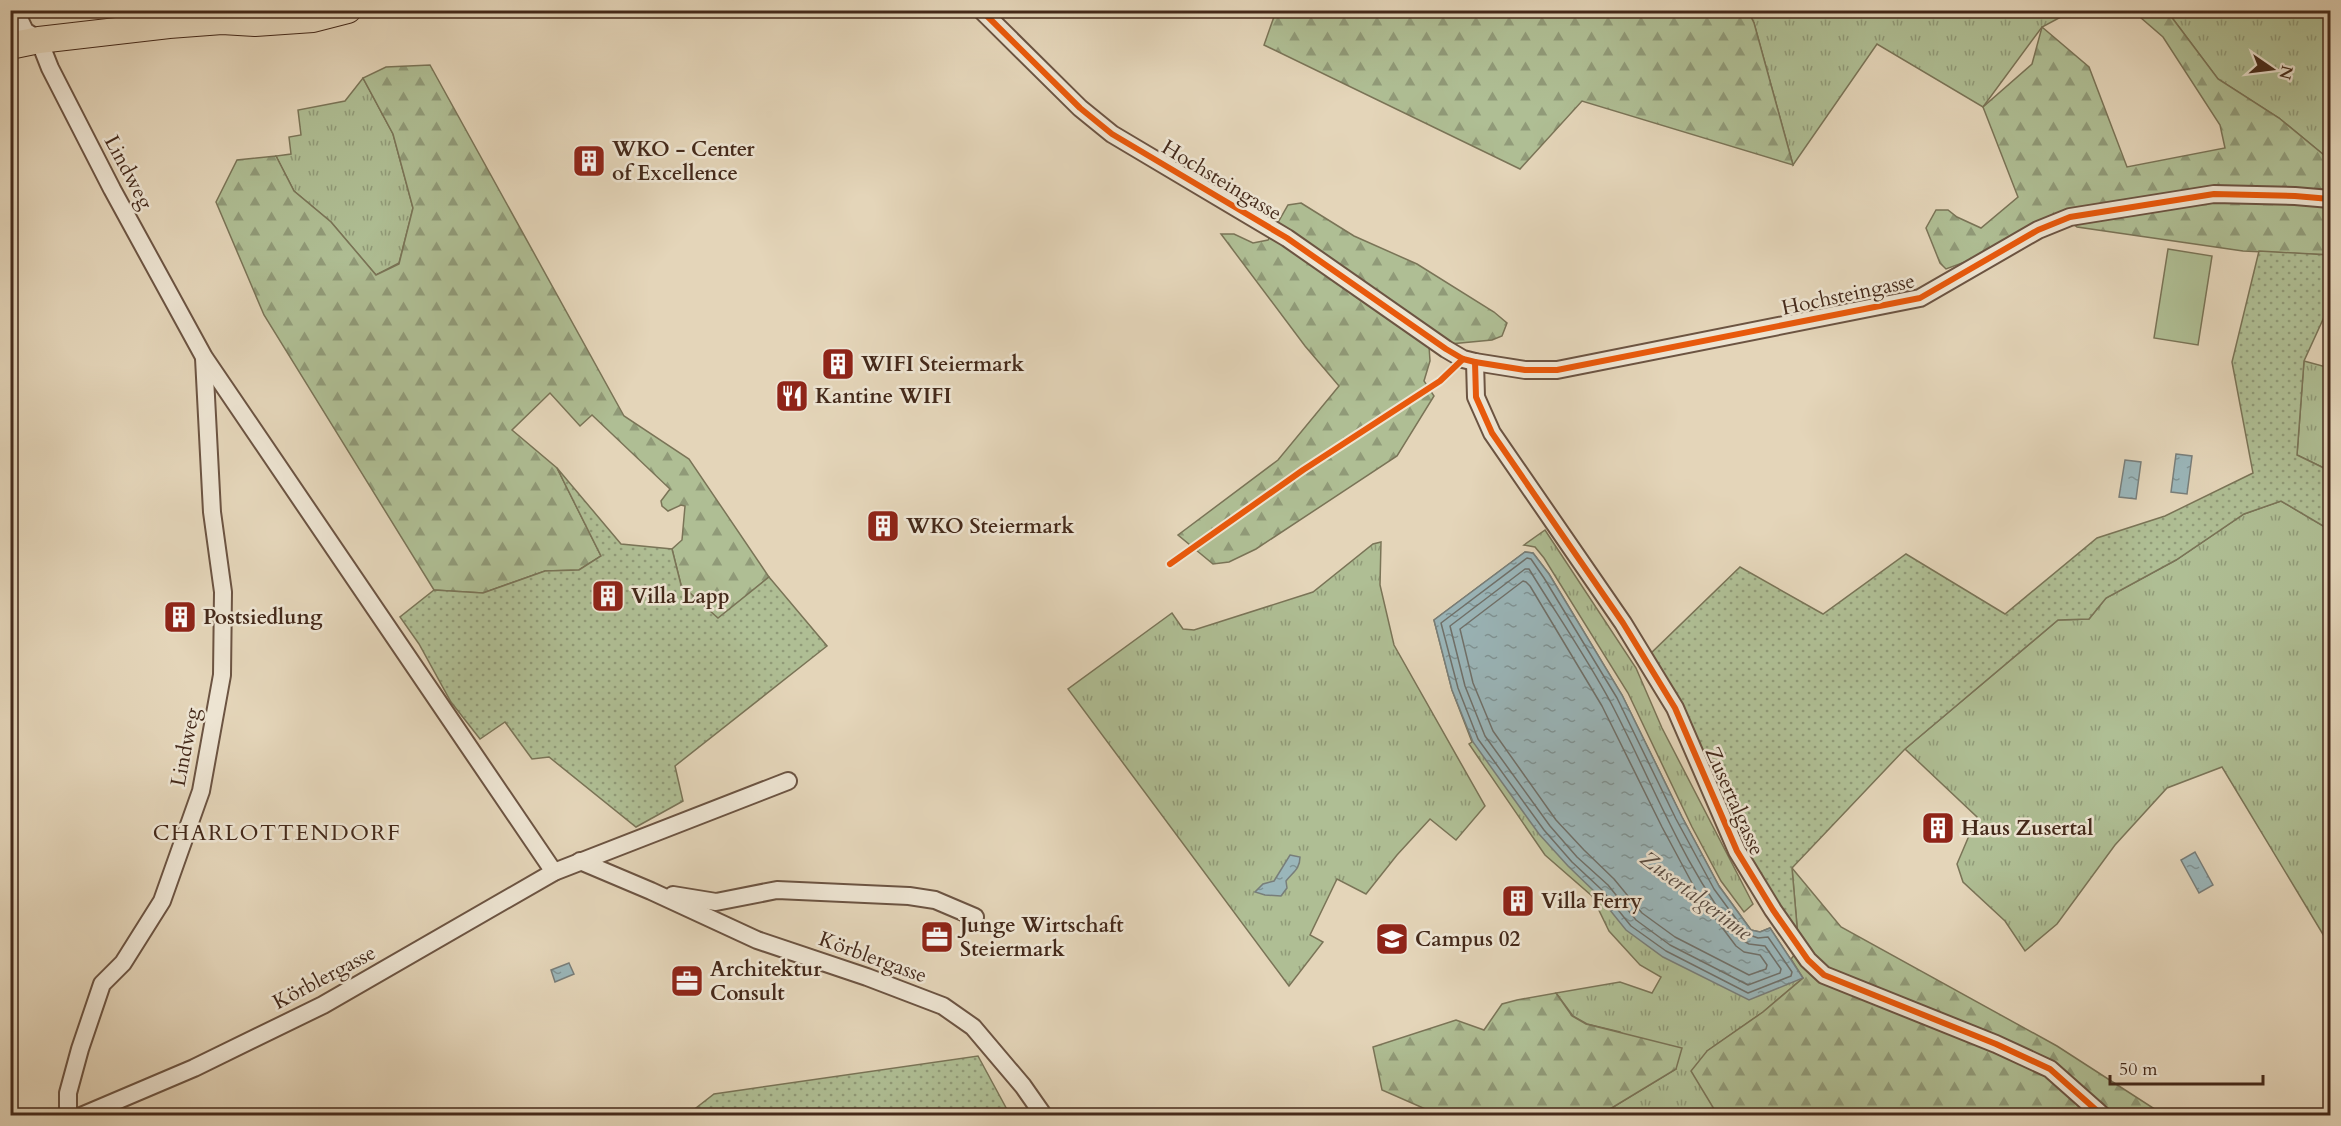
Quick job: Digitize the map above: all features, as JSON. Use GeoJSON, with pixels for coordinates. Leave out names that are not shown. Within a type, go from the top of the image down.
{"type":"FeatureCollection","features":[{"type":"Feature","properties":{"kind":"main road"},"geometry":{"type":"LineString","coordinates":[[222,21],[246,10]]}},
{"type":"Feature","properties":{"kind":"main road"},"geometry":{"type":"LineString","coordinates":[[10,46],[39,40],[222,21],[255,23],[313,19],[348,10]]}},
{"type":"Feature","properties":{"kind":"street","name":"Lindweg"},"geometry":{"type":"LineString","coordinates":[[15,10],[25,31],[39,40],[50,68],[112,189],[204,357],[555,872]]}},
{"type":"Feature","properties":{"kind":"street","name":"Hochsteingasse"},"geometry":{"type":"LineString","coordinates":[[981,10],[1080,108],[1112,134],[1287,238],[1463,359],[1525,370],[1557,370],[1920,298],[2038,230],[2070,217],[2214,194],[2331,199]]}},
{"type":"Feature","properties":{"kind":"street","name":"Lindweg"},"geometry":{"type":"LineString","coordinates":[[68,1116],[68,1093],[102,984],[123,963],[162,901],[201,791],[222,675],[223,592],[212,512],[204,357]]}},
{"type":"Feature","properties":{"kind":"street","name":"Zusertalgasse"},"geometry":{"type":"LineString","coordinates":[[1474,362],[1476,397],[1492,433],[1623,623],[1675,708],[1737,851],[1773,910],[1808,960],[1824,975],[1996,1044],[2050,1069],[2103,1116]]}},
{"type":"Feature","properties":{"kind":"street","name":"Körblergasse"},"geometry":{"type":"LineString","coordinates":[[81,1116],[195,1068],[322,1005],[555,872],[788,781]]}},
{"type":"Feature","properties":{"kind":"street","name":"Körblergasse"},"geometry":{"type":"LineString","coordinates":[[580,861],[757,940],[867,977],[943,1006],[973,1027],[1023,1086],[1044,1116]]}},
{"type":"Feature","properties":{"kind":"street","name":"Körblergasse"},"geometry":{"type":"LineString","coordinates":[[651,891],[716,902],[777,890],[909,896],[935,900],[975,917]]}},
{"type":"Feature","properties":{"kind":"green space"},"geometry":{"type":"Polygon","coordinates":[[[1276,11],[1748,11],[1754,23],[1793,165],[1582,101],[1520,169],[1264,45],[1276,11]]]}},
{"type":"Feature","properties":{"kind":"green space"},"geometry":{"type":"Polygon","coordinates":[[[1748,11],[2072,11],[2042,27],[1983,107],[1877,44],[1793,165],[1754,23],[1748,11]]]}},
{"type":"Feature","properties":{"kind":"green space"},"geometry":{"type":"Polygon","coordinates":[[[2133,11],[2167,11],[2218,79],[2279,118],[2330,160],[2330,255],[2243,251],[2077,227],[2059,213],[1984,255],[1946,269],[1940,263],[1926,228],[1936,210],[1948,210],[1957,217],[1981,228],[2018,197],[1983,107],[2032,64],[2042,27],[2089,67],[2127,167],[2225,148],[2220,125],[2163,37],[2133,11]]]}},
{"type":"Feature","properties":{"kind":"green space"},"geometry":{"type":"Polygon","coordinates":[[[2167,11],[2330,11],[2330,160],[2279,118],[2218,79],[2167,11]]]}},
{"type":"Feature","properties":{"kind":"green space"},"geometry":{"type":"Polygon","coordinates":[[[430,65],[624,416],[689,459],[769,577],[718,619],[681,585],[672,549],[682,540],[685,506],[681,505],[668,511],[662,506],[661,501],[670,489],[592,415],[580,426],[550,393],[512,430],[557,468],[601,556],[579,570],[545,571],[483,593],[434,590],[264,315],[216,202],[237,160],[276,156],[294,191],[331,222],[376,275],[399,264],[413,208],[393,134],[363,78],[386,67],[430,65]]]}},
{"type":"Feature","properties":{"kind":"green space"},"geometry":{"type":"Polygon","coordinates":[[[363,78],[393,134],[413,208],[399,263],[376,275],[331,222],[294,191],[276,156],[291,154],[289,137],[301,135],[298,110],[345,101],[363,78]]]}},
{"type":"Feature","properties":{"kind":"green space"},"geometry":{"type":"Polygon","coordinates":[[[1301,203],[1354,236],[1417,264],[1494,312],[1507,323],[1502,336],[1492,340],[1429,346],[1430,361],[1424,381],[1434,396],[1397,456],[1256,549],[1229,562],[1213,564],[1178,535],[1278,460],[1339,386],[1305,346],[1221,234],[1234,234],[1253,243],[1268,240],[1288,205],[1301,203]]]}},
{"type":"Feature","properties":{"kind":"green space"},"geometry":{"type":"Polygon","coordinates":[[[2168,249],[2212,256],[2198,345],[2154,338],[2168,249]]]}},
{"type":"Feature","properties":{"kind":"green space"},"geometry":{"type":"Polygon","coordinates":[[[2259,251],[2330,255],[2330,304],[2304,361],[2297,455],[2330,471],[2330,530],[2281,501],[2244,514],[2176,560],[2106,598],[2089,619],[2058,620],[1905,749],[1792,868],[1799,949],[1773,910],[1645,659],[1740,567],[1823,614],[1906,554],[2005,614],[2097,538],[2165,516],[2253,473],[2232,362],[2259,251]]]}},
{"type":"Feature","properties":{"kind":"green space"},"geometry":{"type":"Polygon","coordinates":[[[2304,361],[2330,368],[2330,471],[2297,455],[2304,361]]]}},
{"type":"Feature","properties":{"kind":"green space"},"geometry":{"type":"Polygon","coordinates":[[[557,468],[621,544],[672,549],[681,585],[718,618],[769,577],[827,646],[675,766],[683,801],[636,827],[549,757],[532,759],[505,722],[480,739],[451,702],[419,644],[400,617],[434,590],[483,593],[545,571],[579,570],[601,556],[557,468]]]}},
{"type":"Feature","properties":{"kind":"green space"},"geometry":{"type":"Polygon","coordinates":[[[2281,501],[2330,530],[2330,946],[2222,767],[2167,788],[2115,845],[2057,924],[2025,951],[2005,921],[1963,882],[1957,864],[1977,817],[1905,749],[2058,620],[2089,619],[2106,598],[2176,560],[2244,514],[2281,501]]]}},
{"type":"Feature","properties":{"kind":"green space"},"geometry":{"type":"Polygon","coordinates":[[[1545,530],[1636,668],[1662,728],[1753,904],[1744,912],[1721,881],[1692,827],[1628,693],[1544,558],[1535,547],[1524,545],[1545,530]]]}},
{"type":"Feature","properties":{"kind":"green space"},"geometry":{"type":"Polygon","coordinates":[[[1381,542],[1380,585],[1394,645],[1485,806],[1456,840],[1430,819],[1366,894],[1337,879],[1310,935],[1323,942],[1289,986],[1068,689],[1172,613],[1183,629],[1194,630],[1313,592],[1373,544],[1381,542]]]}},
{"type":"Feature","properties":{"kind":"green space"},"geometry":{"type":"Polygon","coordinates":[[[1525,552],[1533,553],[1549,574],[1622,695],[1719,886],[1751,930],[1760,932],[1770,928],[1803,978],[1763,1012],[1707,1051],[1715,1109],[1701,1115],[1600,1115],[1676,1069],[1620,1032],[1587,1024],[1573,1016],[1556,993],[1620,982],[1652,993],[1661,977],[1640,965],[1609,931],[1592,896],[1545,855],[1469,744],[1472,742],[1452,690],[1434,620],[1525,552]]]}},
{"type":"Feature","properties":{"kind":"green space"},"geometry":{"type":"Polygon","coordinates":[[[1792,868],[1841,927],[2057,1046],[2164,1115],[1701,1115],[1714,1109],[1691,1071],[1707,1051],[1763,1012],[1803,978],[1791,959],[1799,949],[1792,868]]]}},
{"type":"Feature","properties":{"kind":"green space"},"geometry":{"type":"Polygon","coordinates":[[[1556,993],[1572,1016],[1586,1024],[1682,1048],[1676,1069],[1600,1115],[1439,1115],[1382,1090],[1373,1047],[1456,1020],[1484,1030],[1502,1004],[1556,993]]]}},
{"type":"Feature","properties":{"kind":"green space"},"geometry":{"type":"Polygon","coordinates":[[[978,1056],[1010,1115],[687,1115],[714,1094],[978,1056]]]}},
{"type":"Feature","properties":{"kind":"water"},"geometry":{"type":"Polygon","coordinates":[[[2176,454],[2192,456],[2187,494],[2171,492],[2176,454]]]}},
{"type":"Feature","properties":{"kind":"water"},"geometry":{"type":"Polygon","coordinates":[[[2125,460],[2141,462],[2136,499],[2119,497],[2125,460]]]}},
{"type":"Feature","properties":{"kind":"water","name":"Zusertalgerinne"},"geometry":{"type":"Polygon","coordinates":[[[1525,552],[1533,553],[1549,574],[1622,695],[1719,886],[1751,930],[1760,932],[1770,928],[1803,978],[1749,1000],[1663,957],[1626,930],[1597,894],[1539,834],[1473,742],[1452,690],[1434,620],[1525,552]]]}},
{"type":"Feature","properties":{"kind":"water"},"geometry":{"type":"Polygon","coordinates":[[[2195,852],[2213,885],[2199,893],[2181,860],[2195,852]]]}},
{"type":"Feature","properties":{"kind":"water"},"geometry":{"type":"Polygon","coordinates":[[[1290,855],[1300,857],[1300,861],[1296,870],[1286,881],[1287,888],[1281,896],[1255,892],[1263,884],[1274,881],[1290,855]]]}},
{"type":"Feature","properties":{"kind":"water"},"geometry":{"type":"Polygon","coordinates":[[[569,963],[574,974],[555,982],[551,970],[569,963]]]}},
{"type":"Feature","properties":{"kind":"cycle path"},"geometry":{"type":"LineString","coordinates":[[981,10],[1080,108],[1112,134],[1287,238],[1463,359],[1525,370],[1557,370],[1920,298],[2038,230],[2070,217],[2214,194],[2330,199]]}},
{"type":"Feature","properties":{"kind":"cycle path"},"geometry":{"type":"LineString","coordinates":[[1170,564],[1303,470],[1440,381],[1463,359]]}},
{"type":"Feature","properties":{"kind":"cycle path"},"geometry":{"type":"LineString","coordinates":[[1475,362],[1476,397],[1492,433],[1623,623],[1675,708],[1737,851],[1773,910],[1808,960],[1824,975],[1996,1044],[2050,1069],[2103,1116]]}},
{"type":"Feature","properties":{"kind":"place","name":"WKO - Center of Excellence"},"geometry":{"type":"Point","coordinates":[589,161]}},
{"type":"Feature","properties":{"kind":"place","name":"WIFI Steiermark"},"geometry":{"type":"Point","coordinates":[838,364]}},
{"type":"Feature","properties":{"kind":"place","name":"Kantine WIFI"},"geometry":{"type":"Point","coordinates":[792,396]}},
{"type":"Feature","properties":{"kind":"place","name":"WKO Steiermark"},"geometry":{"type":"Point","coordinates":[883,526]}},
{"type":"Feature","properties":{"kind":"place","name":"Villa Lapp"},"geometry":{"type":"Point","coordinates":[608,596]}},
{"type":"Feature","properties":{"kind":"place","name":"Postsiedlung"},"geometry":{"type":"Point","coordinates":[180,617]}},
{"type":"Feature","properties":{"kind":"place","name":"Haus Zusertal"},"geometry":{"type":"Point","coordinates":[1938,828]}},
{"type":"Feature","properties":{"kind":"place","name":"Villa Ferry"},"geometry":{"type":"Point","coordinates":[1518,901]}},
{"type":"Feature","properties":{"kind":"place","name":"Junge Wirtschaft Steiermark"},"geometry":{"type":"Point","coordinates":[937,937]}},
{"type":"Feature","properties":{"kind":"place","name":"Campus 02"},"geometry":{"type":"Point","coordinates":[1392,939]}},
{"type":"Feature","properties":{"kind":"place","name":"Architektur Consult"},"geometry":{"type":"Point","coordinates":[687,981]}},
{"type":"Feature","properties":{"kind":"district","name":"CHARLOTTENDORF"},"geometry":{"type":"Point","coordinates":[277,832]}}]}
